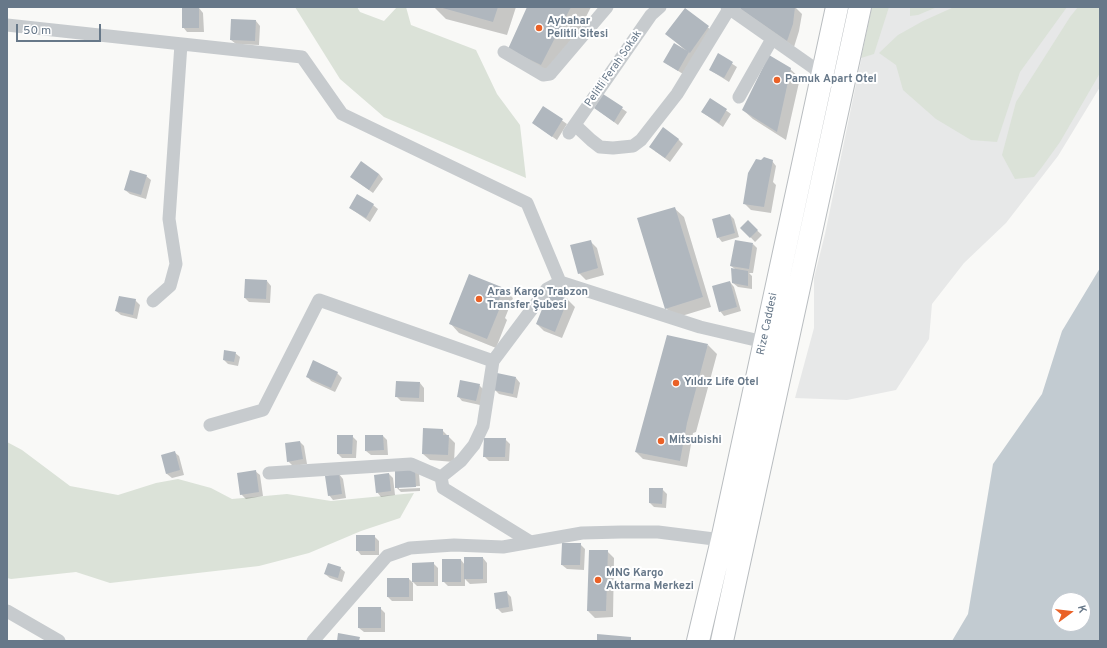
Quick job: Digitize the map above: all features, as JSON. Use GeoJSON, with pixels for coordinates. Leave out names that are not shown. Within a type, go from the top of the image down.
{"type":"FeatureCollection","features":[{"type":"Feature","properties":{"kind":"highway","name":"Rize Caddesi"},"geometry":{"type":"LineString","coordinates":[[698,641],[722,540],[821,73],[837,7]]}},
{"type":"Feature","properties":{"kind":"highway","name":"Rize Caddesi"},"geometry":{"type":"LineString","coordinates":[[722,641],[860,7]]}},
{"type":"Feature","properties":{"kind":"street"},"geometry":{"type":"LineString","coordinates":[[504,52],[543,75],[550,74],[607,7]]}},
{"type":"Feature","properties":{"kind":"street","name":"Pelitli Ferah Sokak"},"geometry":{"type":"LineString","coordinates":[[660,7],[651,14],[572,129],[600,147],[612,148],[633,146],[641,140],[677,94],[728,8]]}},
{"type":"Feature","properties":{"kind":"street"},"geometry":{"type":"LineString","coordinates":[[728,8],[821,73]]}},
{"type":"Feature","properties":{"kind":"street"},"geometry":{"type":"LineString","coordinates":[[7,25],[302,57],[342,114],[527,203],[560,282]]}},
{"type":"Feature","properties":{"kind":"street"},"geometry":{"type":"LineString","coordinates":[[739,97],[772,39]]}},
{"type":"Feature","properties":{"kind":"street"},"geometry":{"type":"LineString","coordinates":[[153,301],[170,286],[176,264],[169,220],[181,44]]}},
{"type":"Feature","properties":{"kind":"street"},"geometry":{"type":"LineString","coordinates":[[441,477],[461,461],[474,445],[484,426],[493,361],[547,289],[560,282],[700,327],[764,342]]}},
{"type":"Feature","properties":{"kind":"street"},"geometry":{"type":"LineString","coordinates":[[210,425],[263,410],[319,300],[493,361]]}},
{"type":"Feature","properties":{"kind":"street"},"geometry":{"type":"LineString","coordinates":[[269,473],[411,464],[441,477]]}},
{"type":"Feature","properties":{"kind":"street"},"geometry":{"type":"LineString","coordinates":[[441,477],[443,488],[529,541]]}},
{"type":"Feature","properties":{"kind":"street"},"geometry":{"type":"LineString","coordinates":[[313,641],[387,556],[410,548],[454,545],[503,547],[529,541],[582,533],[658,532],[722,540]]}},
{"type":"Feature","properties":{"kind":"street"},"geometry":{"type":"LineString","coordinates":[[7,611],[59,641]]}},
{"type":"Feature","properties":{"kind":"shaded area"},"geometry":{"type":"Polygon","coordinates":[[[295,7],[357,7],[360,12],[384,21],[397,7],[406,7],[411,25],[476,50],[497,94],[520,125],[526,178],[384,117],[340,79],[295,7]]]}},
{"type":"Feature","properties":{"kind":"shaded area"},"geometry":{"type":"Polygon","coordinates":[[[872,7],[1100,7],[1100,87],[1058,156],[1006,223],[964,263],[932,304],[929,339],[896,390],[847,400],[795,398],[814,328],[814,278],[825,234],[872,7]]]}},
{"type":"Feature","properties":{"kind":"shaded area"},"geometry":{"type":"Polygon","coordinates":[[[872,7],[889,7],[874,54],[861,58],[872,7]]]}},
{"type":"Feature","properties":{"kind":"shaded area"},"geometry":{"type":"Polygon","coordinates":[[[910,7],[937,7],[918,15],[910,16],[910,7]]]}},
{"type":"Feature","properties":{"kind":"shaded area"},"geometry":{"type":"Polygon","coordinates":[[[954,7],[1067,7],[1020,72],[997,142],[971,140],[936,119],[903,90],[896,65],[879,53],[898,35],[923,21],[954,7]]]}},
{"type":"Feature","properties":{"kind":"shaded area"},"geometry":{"type":"Polygon","coordinates":[[[1078,7],[1100,7],[1100,73],[1060,142],[1034,177],[1015,179],[1002,155],[1016,102],[1070,17],[1078,7]]]}},
{"type":"Feature","properties":{"kind":"shaded area"},"geometry":{"type":"Polygon","coordinates":[[[1100,268],[1100,641],[952,641],[968,614],[993,464],[1042,394],[1062,331],[1100,268]]]}},
{"type":"Feature","properties":{"kind":"shaded area"},"geometry":{"type":"Polygon","coordinates":[[[7,442],[22,450],[70,486],[118,495],[156,483],[178,479],[211,488],[232,499],[287,494],[331,501],[414,493],[400,518],[361,531],[309,553],[259,566],[110,583],[76,572],[11,579],[7,578],[7,442]]]}},
{"type":"Feature","properties":{"kind":"building"},"geometry":{"type":"Polygon","coordinates":[[[182,7],[199,7],[199,28],[182,28],[182,7]]]}},
{"type":"Feature","properties":{"kind":"building"},"geometry":{"type":"Polygon","coordinates":[[[439,7],[498,7],[493,22],[439,7]]]}},
{"type":"Feature","properties":{"kind":"building","name":"Aybahar Pelitli Sitesi"},"geometry":{"type":"Polygon","coordinates":[[[527,7],[571,7],[541,65],[508,49],[527,7]]]}},
{"type":"Feature","properties":{"kind":"building"},"geometry":{"type":"Polygon","coordinates":[[[738,7],[795,7],[793,24],[787,41],[738,7]]]}},
{"type":"Feature","properties":{"kind":"building"},"geometry":{"type":"Polygon","coordinates":[[[685,8],[709,26],[690,53],[665,34],[685,8]]]}},
{"type":"Feature","properties":{"kind":"building"},"geometry":{"type":"Polygon","coordinates":[[[231,19],[256,20],[255,41],[230,40],[231,19]]]}},
{"type":"Feature","properties":{"kind":"building"},"geometry":{"type":"Polygon","coordinates":[[[674,43],[689,52],[678,71],[663,62],[674,43]]]}},
{"type":"Feature","properties":{"kind":"building"},"geometry":{"type":"Polygon","coordinates":[[[718,53],[733,62],[724,78],[709,70],[718,53]]]}},
{"type":"Feature","properties":{"kind":"building"},"geometry":{"type":"Polygon","coordinates":[[[769,55],[791,68],[777,132],[742,110],[769,55]]]}},
{"type":"Feature","properties":{"kind":"building"},"geometry":{"type":"Polygon","coordinates":[[[603,94],[623,107],[614,122],[594,108],[603,94]]]}},
{"type":"Feature","properties":{"kind":"building"},"geometry":{"type":"Polygon","coordinates":[[[710,98],[727,109],[719,123],[701,112],[710,98]]]}},
{"type":"Feature","properties":{"kind":"building"},"geometry":{"type":"Polygon","coordinates":[[[543,106],[563,119],[552,137],[532,123],[543,106]]]}},
{"type":"Feature","properties":{"kind":"building"},"geometry":{"type":"Polygon","coordinates":[[[663,127],[679,139],[665,158],[649,147],[663,127]]]}},
{"type":"Feature","properties":{"kind":"building"},"geometry":{"type":"Polygon","coordinates":[[[764,157],[773,160],[764,207],[743,204],[748,173],[756,159],[761,160],[764,157]]]}},
{"type":"Feature","properties":{"kind":"building"},"geometry":{"type":"Polygon","coordinates":[[[361,161],[379,174],[369,190],[350,177],[361,161]]]}},
{"type":"Feature","properties":{"kind":"building"},"geometry":{"type":"Polygon","coordinates":[[[130,170],[147,175],[141,195],[124,190],[130,170]]]}},
{"type":"Feature","properties":{"kind":"building"},"geometry":{"type":"Polygon","coordinates":[[[357,194],[374,204],[366,218],[349,208],[357,194]]]}},
{"type":"Feature","properties":{"kind":"building"},"geometry":{"type":"Polygon","coordinates":[[[675,207],[703,297],[665,309],[637,218],[675,207]]]}},
{"type":"Feature","properties":{"kind":"building"},"geometry":{"type":"Polygon","coordinates":[[[730,214],[735,233],[717,238],[712,219],[730,214]]]}},
{"type":"Feature","properties":{"kind":"building"},"geometry":{"type":"Polygon","coordinates":[[[748,220],[758,230],[750,238],[740,228],[748,220]]]}},
{"type":"Feature","properties":{"kind":"building"},"geometry":{"type":"Polygon","coordinates":[[[591,240],[598,268],[578,274],[570,245],[591,240]]]}},
{"type":"Feature","properties":{"kind":"building"},"geometry":{"type":"Polygon","coordinates":[[[735,240],[753,243],[749,269],[730,266],[735,240]]]}},
{"type":"Feature","properties":{"kind":"building"},"geometry":{"type":"Polygon","coordinates":[[[731,268],[748,271],[748,286],[732,283],[731,268]]]}},
{"type":"Feature","properties":{"kind":"building","name":"Aras Kargo Trabzon Transfer Şubesi"},"geometry":{"type":"Polygon","coordinates":[[[469,274],[504,288],[495,309],[499,310],[487,339],[449,324],[469,274]]]}},
{"type":"Feature","properties":{"kind":"building"},"geometry":{"type":"Polygon","coordinates":[[[245,279],[267,280],[266,299],[244,298],[245,279]]]}},
{"type":"Feature","properties":{"kind":"building"},"geometry":{"type":"Polygon","coordinates":[[[730,281],[737,307],[719,312],[712,286],[730,281]]]}},
{"type":"Feature","properties":{"kind":"building"},"geometry":{"type":"Polygon","coordinates":[[[549,292],[568,299],[555,332],[536,324],[549,292]]]}},
{"type":"Feature","properties":{"kind":"building"},"geometry":{"type":"Polygon","coordinates":[[[119,296],[136,299],[133,315],[115,311],[119,296]]]}},
{"type":"Feature","properties":{"kind":"building","name":"Yıldız Life Otel"},"geometry":{"type":"Polygon","coordinates":[[[667,335],[708,344],[687,423],[680,461],[635,452],[667,335]]]}},
{"type":"Feature","properties":{"kind":"building"},"geometry":{"type":"Polygon","coordinates":[[[224,350],[236,352],[234,362],[223,360],[224,350]]]}},
{"type":"Feature","properties":{"kind":"building"},"geometry":{"type":"Polygon","coordinates":[[[313,360],[338,372],[331,388],[306,377],[313,360]]]}},
{"type":"Feature","properties":{"kind":"building"},"geometry":{"type":"Polygon","coordinates":[[[497,373],[516,377],[513,394],[493,390],[497,373]]]}},
{"type":"Feature","properties":{"kind":"building"},"geometry":{"type":"Polygon","coordinates":[[[460,380],[480,384],[476,401],[457,397],[460,380]]]}},
{"type":"Feature","properties":{"kind":"building"},"geometry":{"type":"Polygon","coordinates":[[[396,381],[420,382],[419,398],[395,397],[396,381]]]}},
{"type":"Feature","properties":{"kind":"building"},"geometry":{"type":"Polygon","coordinates":[[[423,428],[443,429],[443,435],[449,435],[448,455],[422,454],[423,428]]]}},
{"type":"Feature","properties":{"kind":"building"},"geometry":{"type":"Polygon","coordinates":[[[337,435],[353,435],[352,454],[337,454],[337,435]]]}},
{"type":"Feature","properties":{"kind":"building"},"geometry":{"type":"Polygon","coordinates":[[[365,435],[383,435],[384,450],[365,451],[365,435]]]}},
{"type":"Feature","properties":{"kind":"building"},"geometry":{"type":"Polygon","coordinates":[[[484,438],[506,438],[505,457],[483,457],[484,438]]]}},
{"type":"Feature","properties":{"kind":"building"},"geometry":{"type":"Polygon","coordinates":[[[300,441],[303,459],[287,462],[285,443],[300,441]]]}},
{"type":"Feature","properties":{"kind":"building"},"geometry":{"type":"Polygon","coordinates":[[[175,451],[180,470],[166,474],[161,455],[175,451]]]}},
{"type":"Feature","properties":{"kind":"building"},"geometry":{"type":"Polygon","coordinates":[[[415,469],[416,487],[395,488],[395,470],[415,469]]]}},
{"type":"Feature","properties":{"kind":"building"},"geometry":{"type":"Polygon","coordinates":[[[256,470],[259,492],[240,495],[237,473],[256,470]]]}},
{"type":"Feature","properties":{"kind":"building"},"geometry":{"type":"Polygon","coordinates":[[[339,473],[342,494],[328,496],[325,476],[339,473]]]}},
{"type":"Feature","properties":{"kind":"building"},"geometry":{"type":"Polygon","coordinates":[[[389,473],[391,491],[376,493],[374,475],[389,473]]]}},
{"type":"Feature","properties":{"kind":"building"},"geometry":{"type":"Polygon","coordinates":[[[649,488],[663,488],[662,504],[649,503],[649,488]]]}},
{"type":"Feature","properties":{"kind":"building"},"geometry":{"type":"Polygon","coordinates":[[[356,535],[375,535],[375,551],[356,551],[356,535]]]}},
{"type":"Feature","properties":{"kind":"building"},"geometry":{"type":"Polygon","coordinates":[[[562,543],[581,543],[580,565],[561,565],[562,543]]]}},
{"type":"Feature","properties":{"kind":"building","name":"MNG Kargo Aktarma Merkezi"},"geometry":{"type":"Polygon","coordinates":[[[589,550],[608,550],[606,611],[587,611],[589,550]]]}},
{"type":"Feature","properties":{"kind":"building"},"geometry":{"type":"Polygon","coordinates":[[[464,557],[483,557],[483,579],[464,579],[464,557]]]}},
{"type":"Feature","properties":{"kind":"building"},"geometry":{"type":"Polygon","coordinates":[[[442,559],[461,559],[461,582],[442,582],[442,559]]]}},
{"type":"Feature","properties":{"kind":"building"},"geometry":{"type":"Polygon","coordinates":[[[434,562],[434,582],[412,582],[412,563],[434,562]]]}},
{"type":"Feature","properties":{"kind":"building"},"geometry":{"type":"Polygon","coordinates":[[[328,563],[341,567],[338,578],[324,574],[328,563]]]}},
{"type":"Feature","properties":{"kind":"building"},"geometry":{"type":"Polygon","coordinates":[[[387,578],[409,578],[409,597],[387,597],[387,578]]]}},
{"type":"Feature","properties":{"kind":"building"},"geometry":{"type":"Polygon","coordinates":[[[507,591],[509,607],[496,609],[494,593],[507,591]]]}},
{"type":"Feature","properties":{"kind":"building"},"geometry":{"type":"Polygon","coordinates":[[[358,607],[381,607],[381,628],[358,628],[358,607]]]}},
{"type":"Feature","properties":{"kind":"building"},"geometry":{"type":"Polygon","coordinates":[[[338,633],[360,637],[359,641],[337,641],[338,633]]]}},
{"type":"Feature","properties":{"kind":"building"},"geometry":{"type":"Polygon","coordinates":[[[597,634],[631,637],[631,641],[597,641],[597,634]]]}},
{"type":"Feature","properties":{"kind":"place","name":"Aybahar Pelitli Sitesi"},"geometry":{"type":"Point","coordinates":[539,28]}},
{"type":"Feature","properties":{"kind":"place","name":"Pamuk Apart Otel"},"geometry":{"type":"Point","coordinates":[777,80]}},
{"type":"Feature","properties":{"kind":"place","name":"Aras Kargo Trabzon Transfer Şubesi"},"geometry":{"type":"Point","coordinates":[479,299]}},
{"type":"Feature","properties":{"kind":"place","name":"Yıldız Life Otel"},"geometry":{"type":"Point","coordinates":[676,383]}},
{"type":"Feature","properties":{"kind":"place","name":"Mitsubishi"},"geometry":{"type":"Point","coordinates":[661,441]}},
{"type":"Feature","properties":{"kind":"place","name":"MNG Kargo Aktarma Merkezi"},"geometry":{"type":"Point","coordinates":[598,580]}}]}
